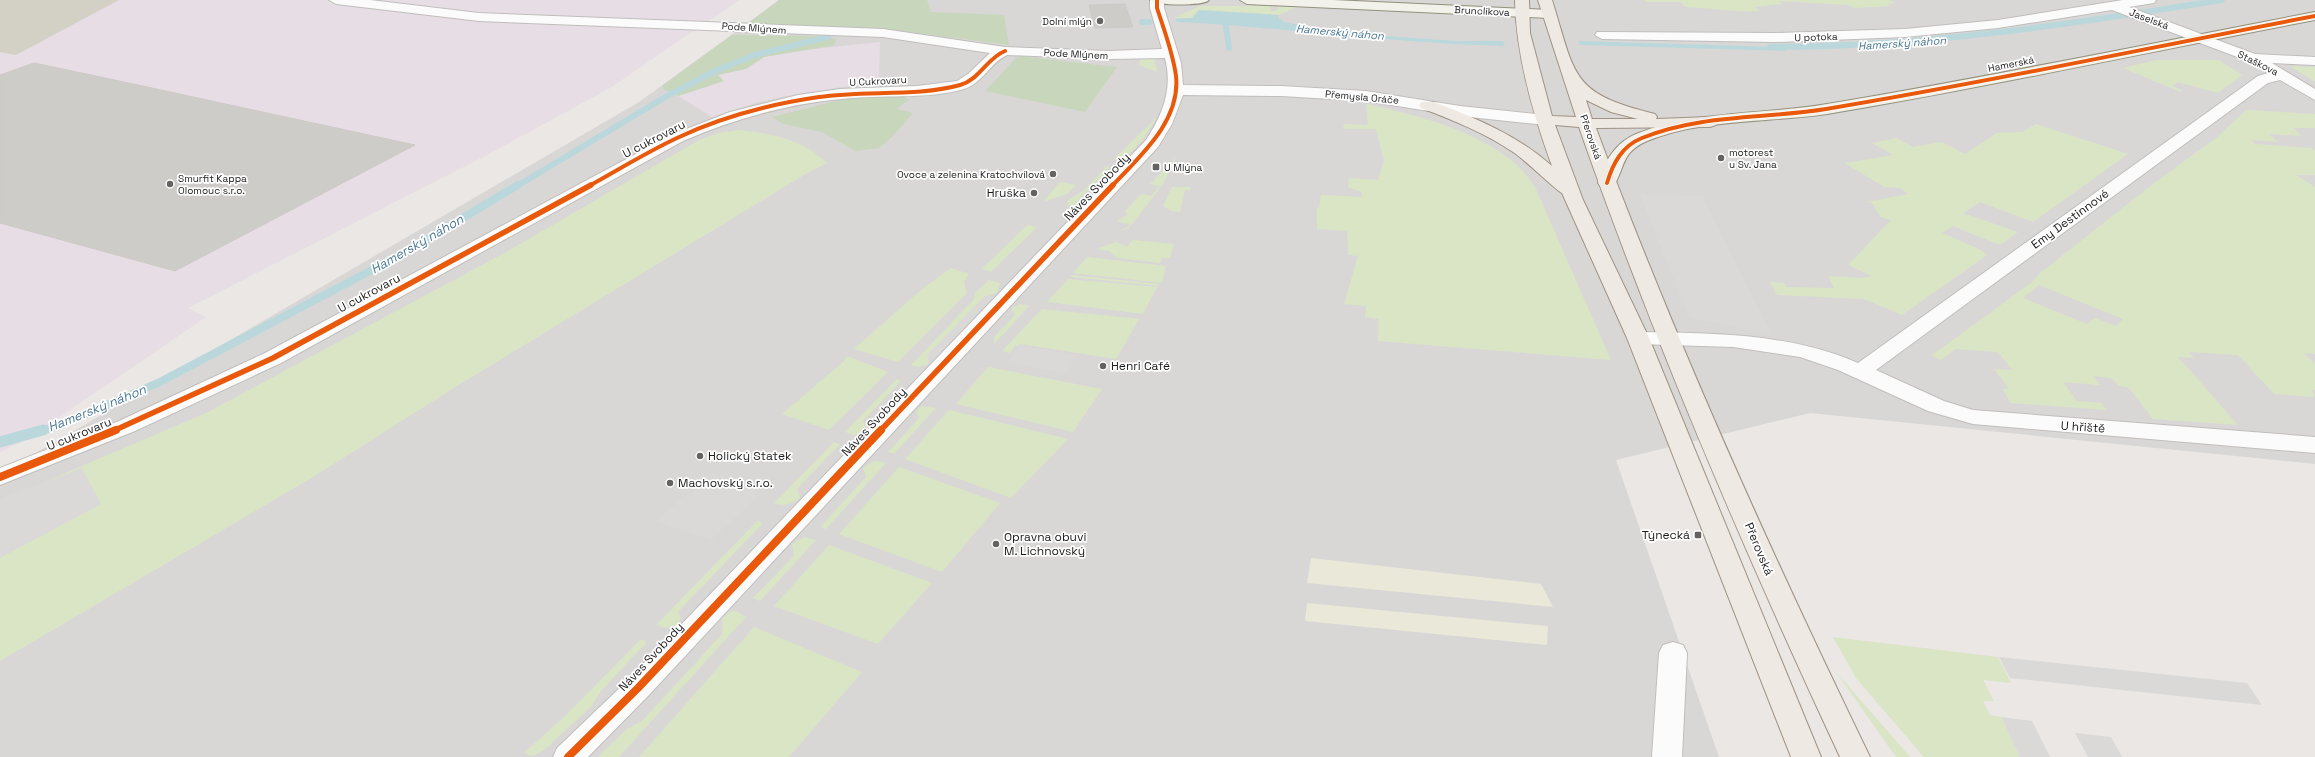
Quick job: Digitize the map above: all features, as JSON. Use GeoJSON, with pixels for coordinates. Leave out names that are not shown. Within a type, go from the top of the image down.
{"type":"FeatureCollection","features":[{"type":"Feature","properties":{"kind":"main road","name":"Přerovská"},"geometry":{"type":"LineString","coordinates":[[1545,0],[1607,183],[1669,338],[1796,633],[1854,757]]}},
{"type":"Feature","properties":{"kind":"main road"},"geometry":{"type":"LineString","coordinates":[[1522,7],[1523,33],[1549,135],[1574,200],[1638,338],[1806,757]]}},
{"type":"Feature","properties":{"kind":"main road"},"geometry":{"type":"LineString","coordinates":[[1569,74],[1577,85],[1588,95],[1616,108],[1661,118],[1710,122]]}},
{"type":"Feature","properties":{"kind":"main road"},"geometry":{"type":"LineString","coordinates":[[1427,105],[1484,129],[1517,145],[1545,166],[1574,200]]}},
{"type":"Feature","properties":{"kind":"main road"},"geometry":{"type":"LineString","coordinates":[[1546,120],[1650,125],[1710,122]]}},
{"type":"Feature","properties":{"kind":"street","name":"Pode Mlýnem"},"geometry":{"type":"LineString","coordinates":[[336,0],[479,17],[696,24],[783,31],[883,33],[1005,51],[1109,55],[1170,53]]}},
{"type":"Feature","properties":{"kind":"street"},"geometry":{"type":"LineString","coordinates":[[1177,90],[1176,78],[1161,22],[1157,0],[1202,0]]}},
{"type":"Feature","properties":{"kind":"street","name":"Brunclíkova"},"geometry":{"type":"LineString","coordinates":[[1246,0],[1522,7],[1549,14]]}},
{"type":"Feature","properties":{"kind":"street","name":"Jaselská"},"geometry":{"type":"LineString","coordinates":[[2099,0],[2198,38]]}},
{"type":"Feature","properties":{"kind":"street","name":"U potoka"},"geometry":{"type":"LineString","coordinates":[[1602,35],[1754,39],[1949,30],[2117,7],[2149,0]]}},
{"type":"Feature","properties":{"kind":"street","name":"Hamerská"},"geometry":{"type":"LineString","coordinates":[[1607,183],[1610,170],[1617,155],[1635,140],[1661,131],[1710,122],[1824,109],[2315,16]]}},
{"type":"Feature","properties":{"kind":"street","name":"Staškova"},"geometry":{"type":"LineString","coordinates":[[2198,38],[2253,58],[2315,95]]}},
{"type":"Feature","properties":{"kind":"street","name":"U Cukrovaru"},"geometry":{"type":"LineString","coordinates":[[742,115],[820,96],[955,86],[973,79],[996,56],[1005,51]]}},
{"type":"Feature","properties":{"kind":"street"},"geometry":{"type":"LineString","coordinates":[[2253,58],[2315,61]]}},
{"type":"Feature","properties":{"kind":"street","name":"Emy Destinnové"},"geometry":{"type":"LineString","coordinates":[[1861,371],[2265,78],[2283,75]]}},
{"type":"Feature","properties":{"kind":"street","name":"Přemysla Oráče"},"geometry":{"type":"LineString","coordinates":[[1177,90],[1343,94],[1390,99],[1474,113],[1546,120]]}},
{"type":"Feature","properties":{"kind":"street","name":"Náves Svobody"},"geometry":{"type":"LineString","coordinates":[[568,757],[638,688],[1139,158],[1167,121],[1175,102],[1177,90]]}},
{"type":"Feature","properties":{"kind":"street","name":"U cukrovaru"},"geometry":{"type":"LineString","coordinates":[[0,477],[127,426],[273,358],[677,138],[742,115]]}},
{"type":"Feature","properties":{"kind":"street"},"geometry":{"type":"LineString","coordinates":[[1638,338],[1733,341],[1797,350],[1861,371]]}},
{"type":"Feature","properties":{"kind":"street","name":"U hřiště"},"geometry":{"type":"LineString","coordinates":[[1861,371],[1939,407],[1973,417],[2315,445]]}},
{"type":"Feature","properties":{"kind":"street"},"geometry":{"type":"LineString","coordinates":[[1667,757],[1673,653]]}},
{"type":"Feature","properties":{"kind":"shaded area"},"geometry":{"type":"Polygon","coordinates":[[[0,0],[739,0],[610,88],[485,156],[188,308],[206,317],[26,440],[0,452],[0,0]]]}},
{"type":"Feature","properties":{"kind":"shaded area"},"geometry":{"type":"Polygon","coordinates":[[[0,0],[119,0],[16,55],[0,52],[0,0]]]}},
{"type":"Feature","properties":{"kind":"shaded area"},"geometry":{"type":"Polygon","coordinates":[[[779,0],[2315,0],[2315,464],[1810,413],[1616,460],[1719,757],[0,757],[0,474],[639,102],[779,0]]]}},
{"type":"Feature","properties":{"kind":"shaded area"},"geometry":{"type":"Polygon","coordinates":[[[880,42],[879,78],[859,80],[860,84],[786,96],[755,103],[712,117],[678,96],[724,81],[718,75],[746,68],[764,57],[795,51],[880,42]]]}},
{"type":"Feature","properties":{"kind":"shaded area"},"geometry":{"type":"Polygon","coordinates":[[[1640,195],[1702,196],[1771,333],[1690,318],[1640,195]]]}},
{"type":"Feature","properties":{"kind":"shaded area"},"geometry":{"type":"Polygon","coordinates":[[[996,295],[930,363],[927,355],[983,298],[996,295]]]}},
{"type":"Feature","properties":{"kind":"shaded area"},"geometry":{"type":"Polygon","coordinates":[[[1019,345],[1077,355],[1066,374],[1008,362],[1019,345]]]}},
{"type":"Feature","properties":{"kind":"shaded area"},"geometry":{"type":"Polygon","coordinates":[[[82,468],[101,504],[0,558],[0,499],[82,468]]]}},
{"type":"Feature","properties":{"kind":"shaded area"},"geometry":{"type":"Polygon","coordinates":[[[712,473],[758,489],[754,494],[756,498],[711,540],[656,521],[712,473]]]}},
{"type":"Feature","properties":{"kind":"shaded area"},"geometry":{"type":"Polygon","coordinates":[[[1311,558],[1541,584],[1553,607],[1307,583],[1311,558]]]}},
{"type":"Feature","properties":{"kind":"shaded area"},"geometry":{"type":"Polygon","coordinates":[[[1307,603],[1548,626],[1547,645],[1305,621],[1307,603]]]}},
{"type":"Feature","properties":{"kind":"shaded area"},"geometry":{"type":"Polygon","coordinates":[[[1999,657],[2247,683],[2262,705],[2010,678],[1999,657]]]}},
{"type":"Feature","properties":{"kind":"shaded area"},"geometry":{"type":"Polygon","coordinates":[[[2001,717],[2032,721],[2050,757],[2020,757],[2001,717]]]}},
{"type":"Feature","properties":{"kind":"shaded area"},"geometry":{"type":"Polygon","coordinates":[[[2075,733],[2111,737],[2122,757],[2088,757],[2075,733]]]}},
{"type":"Feature","properties":{"kind":"green space"},"geometry":{"type":"Polygon","coordinates":[[[779,0],[927,0],[931,12],[1004,15],[1009,45],[894,30],[747,24],[779,0]]]}},
{"type":"Feature","properties":{"kind":"green space"},"geometry":{"type":"Polygon","coordinates":[[[1644,0],[1890,0],[1896,3],[1887,4],[1890,6],[1855,8],[1849,5],[1778,1],[1783,4],[1754,7],[1760,11],[1750,11],[1685,7],[1681,2],[1646,2],[1644,0]]]}},
{"type":"Feature","properties":{"kind":"green space"},"geometry":{"type":"Polygon","coordinates":[[[1200,6],[1270,6],[1270,11],[1276,11],[1279,6],[1296,7],[1279,15],[1199,10],[1192,18],[1174,18],[1200,6]]]}},
{"type":"Feature","properties":{"kind":"green space"},"geometry":{"type":"Polygon","coordinates":[[[732,35],[819,36],[836,39],[834,45],[764,57],[746,69],[718,75],[724,81],[678,96],[665,90],[662,86],[732,35]]]}},
{"type":"Feature","properties":{"kind":"green space"},"geometry":{"type":"Polygon","coordinates":[[[1018,56],[1117,67],[1085,112],[985,91],[1018,56]]]}},
{"type":"Feature","properties":{"kind":"green space"},"geometry":{"type":"Polygon","coordinates":[[[1145,58],[1154,59],[1157,72],[1139,65],[1140,60],[1145,58]]]}},
{"type":"Feature","properties":{"kind":"green space"},"geometry":{"type":"Polygon","coordinates":[[[2156,60],[2219,60],[2242,75],[2218,93],[2178,82],[2172,86],[2182,90],[2181,92],[2123,68],[2156,60]]]}},
{"type":"Feature","properties":{"kind":"green space"},"geometry":{"type":"Polygon","coordinates":[[[2290,66],[2315,67],[2315,82],[2290,66]]]}},
{"type":"Feature","properties":{"kind":"green space"},"geometry":{"type":"Polygon","coordinates":[[[898,93],[909,100],[896,109],[913,113],[892,137],[879,148],[855,151],[822,132],[783,124],[772,117],[847,98],[898,93]]]}},
{"type":"Feature","properties":{"kind":"green space"},"geometry":{"type":"Polygon","coordinates":[[[1366,104],[1426,119],[1465,133],[1502,153],[1520,168],[1535,187],[1611,360],[1378,341],[1378,319],[1365,317],[1366,306],[1344,304],[1358,256],[1348,255],[1347,231],[1317,229],[1317,208],[1319,208],[1321,195],[1362,197],[1361,192],[1348,187],[1349,178],[1378,180],[1384,161],[1376,129],[1343,129],[1344,124],[1368,125],[1366,104]]]}},
{"type":"Feature","properties":{"kind":"green space"},"geometry":{"type":"Polygon","coordinates":[[[2246,110],[2315,114],[2315,128],[2294,128],[2301,136],[2269,134],[2278,142],[2251,140],[2255,144],[2311,148],[2315,151],[2315,175],[2296,175],[2315,187],[2315,354],[2304,353],[2315,364],[2315,390],[2312,390],[2315,397],[2274,394],[2238,355],[2189,352],[2194,358],[2178,357],[2238,425],[2153,419],[2128,387],[2119,386],[2111,378],[2094,376],[2100,385],[2063,382],[2077,401],[2101,403],[2106,410],[2011,403],[2002,389],[2009,389],[1994,369],[2012,370],[1998,352],[1955,349],[1941,360],[1931,356],[2032,282],[2039,274],[2153,184],[2216,138],[2246,110]],[[2039,285],[2023,298],[2087,324],[2095,318],[2116,326],[2123,319],[2039,285]]]}},
{"type":"Feature","properties":{"kind":"green space"},"geometry":{"type":"Polygon","coordinates":[[[1157,117],[1144,138],[1124,160],[1113,160],[1157,117]]]}},
{"type":"Feature","properties":{"kind":"green space"},"geometry":{"type":"Polygon","coordinates":[[[2036,124],[2128,154],[2033,222],[1980,202],[1963,213],[2018,232],[2000,245],[1953,226],[1942,233],[1981,250],[1987,255],[1902,315],[1864,299],[1777,295],[1770,282],[1784,283],[1786,287],[1834,288],[1828,276],[1862,278],[1872,276],[1848,265],[1891,220],[1881,217],[1871,202],[1867,202],[1909,194],[1900,188],[1884,187],[1845,163],[1893,155],[1872,143],[1896,138],[1913,147],[1942,142],[1965,154],[1997,133],[2023,132],[2036,124]]]}},
{"type":"Feature","properties":{"kind":"green space"},"geometry":{"type":"Polygon","coordinates":[[[739,130],[764,133],[798,143],[808,148],[827,163],[807,173],[457,386],[313,477],[0,661],[0,501],[206,413],[508,251],[699,140],[718,133],[739,130]]]}},
{"type":"Feature","properties":{"kind":"green space"},"geometry":{"type":"Polygon","coordinates":[[[1176,157],[1161,187],[1150,184],[1176,157]]]}},
{"type":"Feature","properties":{"kind":"green space"},"geometry":{"type":"Polygon","coordinates":[[[1107,166],[1110,167],[1077,201],[1078,209],[1070,208],[1067,201],[1084,190],[1107,166]]]}},
{"type":"Feature","properties":{"kind":"green space"},"geometry":{"type":"Polygon","coordinates":[[[1060,182],[1076,185],[1067,194],[1043,202],[1060,182]]]}},
{"type":"Feature","properties":{"kind":"green space"},"geometry":{"type":"Polygon","coordinates":[[[1147,186],[1160,188],[1129,228],[1119,232],[1131,225],[1117,221],[1127,215],[1125,211],[1141,194],[1151,196],[1158,188],[1147,186]]]}},
{"type":"Feature","properties":{"kind":"green space"},"geometry":{"type":"Polygon","coordinates":[[[1172,187],[1191,187],[1191,190],[1185,190],[1180,212],[1171,211],[1163,206],[1172,187]]]}},
{"type":"Feature","properties":{"kind":"green space"},"geometry":{"type":"Polygon","coordinates":[[[1027,225],[1037,227],[991,272],[982,269],[1027,225]]]}},
{"type":"Feature","properties":{"kind":"green space"},"geometry":{"type":"Polygon","coordinates":[[[1133,240],[1174,244],[1170,258],[1162,258],[1160,263],[1117,258],[1109,251],[1096,249],[1116,242],[1127,247],[1133,240]]]}},
{"type":"Feature","properties":{"kind":"green space"},"geometry":{"type":"Polygon","coordinates":[[[1087,257],[1166,266],[1162,283],[1073,273],[1087,257]]]}},
{"type":"Feature","properties":{"kind":"green space"},"geometry":{"type":"Polygon","coordinates":[[[951,268],[969,274],[964,282],[967,293],[898,362],[854,349],[922,289],[951,268]]]}},
{"type":"Feature","properties":{"kind":"green space"},"geometry":{"type":"Polygon","coordinates":[[[1072,275],[1159,284],[1158,286],[1071,277],[1072,275]]]}},
{"type":"Feature","properties":{"kind":"green space"},"geometry":{"type":"Polygon","coordinates":[[[1068,279],[1157,287],[1143,314],[1047,302],[1068,279]]]}},
{"type":"Feature","properties":{"kind":"green space"},"geometry":{"type":"Polygon","coordinates":[[[989,280],[1000,283],[997,293],[984,297],[927,356],[929,364],[918,367],[911,365],[974,299],[975,293],[989,280]]]}},
{"type":"Feature","properties":{"kind":"green space"},"geometry":{"type":"Polygon","coordinates":[[[1020,304],[1029,306],[994,344],[994,337],[1015,315],[1011,308],[1020,304]]]}},
{"type":"Feature","properties":{"kind":"green space"},"geometry":{"type":"Polygon","coordinates":[[[1042,309],[1139,319],[1116,359],[1020,344],[1014,347],[1010,353],[1002,351],[1042,309]]]}},
{"type":"Feature","properties":{"kind":"green space"},"geometry":{"type":"Polygon","coordinates":[[[847,356],[888,372],[829,430],[782,414],[843,362],[847,356]]]}},
{"type":"Feature","properties":{"kind":"green space"},"geometry":{"type":"Polygon","coordinates":[[[988,367],[1102,389],[1073,432],[956,404],[988,367]]]}},
{"type":"Feature","properties":{"kind":"green space"},"geometry":{"type":"Polygon","coordinates":[[[897,379],[901,381],[863,421],[866,426],[865,430],[854,435],[845,432],[897,379]]]}},
{"type":"Feature","properties":{"kind":"green space"},"geometry":{"type":"Polygon","coordinates":[[[922,406],[936,408],[894,454],[888,452],[919,418],[916,411],[922,406]]]}},
{"type":"Feature","properties":{"kind":"green space"},"geometry":{"type":"Polygon","coordinates":[[[949,410],[1068,439],[1011,498],[905,459],[949,410]]]}},
{"type":"Feature","properties":{"kind":"green space"},"geometry":{"type":"Polygon","coordinates":[[[834,442],[840,444],[797,489],[800,497],[798,500],[788,504],[774,503],[834,442]]]}},
{"type":"Feature","properties":{"kind":"green space"},"geometry":{"type":"Polygon","coordinates":[[[874,461],[886,463],[826,529],[820,527],[866,477],[863,468],[874,461]]]}},
{"type":"Feature","properties":{"kind":"green space"},"geometry":{"type":"Polygon","coordinates":[[[899,467],[1000,503],[942,572],[839,534],[899,467]]]}},
{"type":"Feature","properties":{"kind":"green space"},"geometry":{"type":"Polygon","coordinates":[[[758,520],[762,524],[678,612],[681,618],[676,626],[665,628],[656,625],[758,520]]]}},
{"type":"Feature","properties":{"kind":"green space"},"geometry":{"type":"Polygon","coordinates":[[[804,537],[816,540],[760,601],[753,598],[794,556],[792,544],[804,537]]]}},
{"type":"Feature","properties":{"kind":"green space"},"geometry":{"type":"Polygon","coordinates":[[[829,545],[932,583],[878,644],[774,606],[829,545]]]}},
{"type":"Feature","properties":{"kind":"green space"},"geometry":{"type":"Polygon","coordinates":[[[736,611],[746,617],[619,757],[598,757],[627,729],[642,721],[722,634],[722,619],[730,612],[736,611]]]}},
{"type":"Feature","properties":{"kind":"green space"},"geometry":{"type":"Polygon","coordinates":[[[754,627],[862,672],[789,757],[639,757],[754,627]]]}},
{"type":"Feature","properties":{"kind":"green space"},"geometry":{"type":"Polygon","coordinates":[[[1833,637],[1998,657],[2011,683],[1983,680],[1994,701],[1983,701],[1990,715],[2001,717],[2020,757],[1924,757],[1856,678],[1833,637]]]}},
{"type":"Feature","properties":{"kind":"green space"},"geometry":{"type":"Polygon","coordinates":[[[640,640],[645,640],[645,644],[601,691],[591,707],[544,750],[532,756],[524,753],[566,715],[640,640]]]}},
{"type":"Feature","properties":{"kind":"green space"},"geometry":{"type":"Polygon","coordinates":[[[1837,673],[1910,757],[1896,757],[1837,673]]]}},
{"type":"Feature","properties":{"kind":"water"},"geometry":{"type":"Polygon","coordinates":[[[1199,10],[1279,15],[1278,18],[1284,22],[1343,33],[1458,41],[1503,41],[1505,46],[1464,45],[1382,39],[1218,24],[1177,22],[1175,19],[1192,18],[1199,10]]]}},
{"type":"Feature","properties":{"kind":"water"},"geometry":{"type":"Polygon","coordinates":[[[1578,41],[1782,47],[1787,51],[1580,45],[1578,41]]]}},
{"type":"Feature","properties":{"kind":"building"},"geometry":{"type":"Polygon","coordinates":[[[1125,4],[1133,27],[1095,28],[1089,5],[1125,4]]]}},
{"type":"Feature","properties":{"kind":"building","name":"Smurfit Kappa Olomouc s.r.o."},"geometry":{"type":"Polygon","coordinates":[[[34,63],[415,145],[175,271],[0,223],[0,75],[34,63]]]}},
{"type":"Feature","properties":{"kind":"waterway","name":"Hamerský náhon"},"geometry":{"type":"LineString","coordinates":[[1770,47],[1827,46],[1941,38],[2053,25],[2222,0]]}},
{"type":"Feature","properties":{"kind":"waterway"},"geometry":{"type":"LineString","coordinates":[[1225,20],[1229,48]]}},
{"type":"Feature","properties":{"kind":"waterway","name":"Hamerský náhon"},"geometry":{"type":"LineString","coordinates":[[1142,22],[1150,22]]}},
{"type":"Feature","properties":{"kind":"waterway","name":"Hamerský náhon"},"geometry":{"type":"LineString","coordinates":[[517,186],[667,96],[715,71],[755,55],[828,37]]}},
{"type":"Feature","properties":{"kind":"waterway","name":"Hamerský náhon"},"geometry":{"type":"LineString","coordinates":[[42,430],[56,427],[158,383],[404,253],[518,185]]}},
{"type":"Feature","properties":{"kind":"waterway","name":"Hamerský náhon"},"geometry":{"type":"LineString","coordinates":[[0,442],[42,430]]}},
{"type":"Feature","properties":{"kind":"cycle path"},"geometry":{"type":"LineString","coordinates":[[568,757],[638,688],[1152,143],[1164,124],[1172,107],[1176,92],[1176,77],[1169,47],[1157,8],[1157,0]]}},
{"type":"Feature","properties":{"kind":"cycle path"},"geometry":{"type":"LineString","coordinates":[[1607,183],[1618,156],[1634,141],[1684,125],[1707,121],[1826,109],[2315,16]]}},
{"type":"Feature","properties":{"kind":"cycle path"},"geometry":{"type":"LineString","coordinates":[[0,477],[127,426],[273,358],[677,138],[736,116],[777,104],[819,96],[947,88],[961,85],[968,82],[993,57],[1005,51]]}},
{"type":"Feature","properties":{"kind":"place","name":"Dolní mlýn"},"geometry":{"type":"Point","coordinates":[1100,21]}},
{"type":"Feature","properties":{"kind":"place","name":"motorest u Sv. Jana"},"geometry":{"type":"Point","coordinates":[1721,158]}},
{"type":"Feature","properties":{"kind":"place","name":"U Mlýna"},"geometry":{"type":"Point","coordinates":[1156,167]}},
{"type":"Feature","properties":{"kind":"place","name":"Ovoce a zelenina Kratochvílová"},"geometry":{"type":"Point","coordinates":[1053,174]}},
{"type":"Feature","properties":{"kind":"place","name":"Smurfit Kappa Olomouc s.r.o."},"geometry":{"type":"Point","coordinates":[170,184]}},
{"type":"Feature","properties":{"kind":"place","name":"Hruška"},"geometry":{"type":"Point","coordinates":[1034,193]}},
{"type":"Feature","properties":{"kind":"place","name":"Henri Café"},"geometry":{"type":"Point","coordinates":[1103,366]}},
{"type":"Feature","properties":{"kind":"place","name":"Holický Statek"},"geometry":{"type":"Point","coordinates":[700,456]}},
{"type":"Feature","properties":{"kind":"place","name":"Machovský s.r.o."},"geometry":{"type":"Point","coordinates":[670,483]}},
{"type":"Feature","properties":{"kind":"place","name":"Týnecká"},"geometry":{"type":"Point","coordinates":[1698,535]}},
{"type":"Feature","properties":{"kind":"place","name":"Opravna obuvi M. Lichnovský"},"geometry":{"type":"Point","coordinates":[996,544]}}]}
